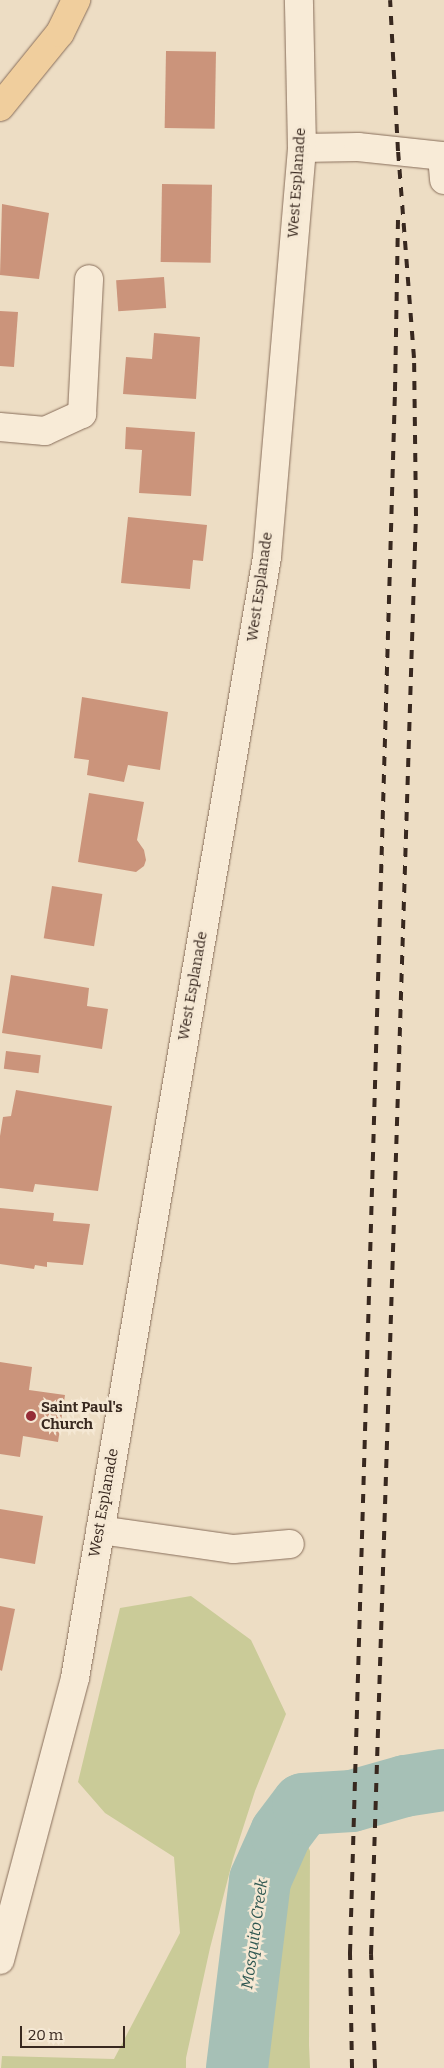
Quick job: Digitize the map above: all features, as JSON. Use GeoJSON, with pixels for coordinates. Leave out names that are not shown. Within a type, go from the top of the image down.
{"type":"FeatureCollection","features":[{"type":"Feature","properties":{"kind":"main road"},"geometry":{"type":"LineString","coordinates":[[0,107],[60,33],[76,0]]}},
{"type":"Feature","properties":{"kind":"street","name":"West Esplanade"},"geometry":{"type":"LineString","coordinates":[[0,1960],[74,1678],[267,557],[302,148],[299,0]]}},
{"type":"Feature","properties":{"kind":"street"},"geometry":{"type":"LineString","coordinates":[[302,148],[358,147],[442,156],[444,180]]}},
{"type":"Feature","properties":{"kind":"street"},"geometry":{"type":"LineString","coordinates":[[0,427],[45,431],[82,414],[89,279]]}},
{"type":"Feature","properties":{"kind":"street"},"geometry":{"type":"LineString","coordinates":[[100,1530],[234,1549],[290,1544]]}},
{"type":"Feature","properties":{"kind":"green space"},"geometry":{"type":"Polygon","coordinates":[[[191,1596],[251,1640],[286,1714],[255,1791],[233,1859],[210,1948],[186,2058],[186,2068],[1,2068],[2,2056],[114,2059],[180,1933],[174,1857],[105,1813],[78,1782],[120,1608],[191,1596]]]}},
{"type":"Feature","properties":{"kind":"green space"},"geometry":{"type":"Polygon","coordinates":[[[303,1835],[310,1851],[310,2068],[250,2068],[269,1906],[281,1863],[303,1835]]]}},
{"type":"Feature","properties":{"kind":"building"},"geometry":{"type":"Polygon","coordinates":[[[166,51],[216,52],[215,129],[165,128],[166,51]]]}},
{"type":"Feature","properties":{"kind":"building"},"geometry":{"type":"Polygon","coordinates":[[[162,184],[212,185],[211,263],[161,262],[162,184]]]}},
{"type":"Feature","properties":{"kind":"building"},"geometry":{"type":"Polygon","coordinates":[[[2,204],[49,213],[39,279],[0,275],[2,204]]]}},
{"type":"Feature","properties":{"kind":"building"},"geometry":{"type":"Polygon","coordinates":[[[164,277],[166,308],[118,311],[116,280],[164,277]]]}},
{"type":"Feature","properties":{"kind":"building"},"geometry":{"type":"Polygon","coordinates":[[[0,311],[18,312],[14,367],[0,366],[0,311]]]}},
{"type":"Feature","properties":{"kind":"building"},"geometry":{"type":"Polygon","coordinates":[[[154,333],[200,337],[196,399],[123,394],[126,357],[152,359],[154,333]]]}},
{"type":"Feature","properties":{"kind":"building"},"geometry":{"type":"Polygon","coordinates":[[[126,427],[195,432],[191,496],[139,493],[142,450],[125,449],[126,427]]]}},
{"type":"Feature","properties":{"kind":"building"},"geometry":{"type":"Polygon","coordinates":[[[128,517],[207,525],[203,561],[193,560],[190,589],[121,583],[128,517]]]}},
{"type":"Feature","properties":{"kind":"building"},"geometry":{"type":"Polygon","coordinates":[[[82,697],[168,712],[160,770],[128,765],[124,782],[87,775],[89,760],[74,758],[82,697]]]}},
{"type":"Feature","properties":{"kind":"building"},"geometry":{"type":"Polygon","coordinates":[[[89,793],[144,802],[137,840],[144,850],[146,860],[144,866],[136,872],[78,862],[89,793]]]}},
{"type":"Feature","properties":{"kind":"building"},"geometry":{"type":"Polygon","coordinates":[[[52,886],[102,894],[94,946],[44,938],[52,886]]]}},
{"type":"Feature","properties":{"kind":"building"},"geometry":{"type":"Polygon","coordinates":[[[11,975],[89,988],[87,1006],[108,1009],[102,1049],[2,1033],[11,975]]]}},
{"type":"Feature","properties":{"kind":"building"},"geometry":{"type":"Polygon","coordinates":[[[6,1051],[41,1055],[39,1073],[4,1069],[6,1051]]]}},
{"type":"Feature","properties":{"kind":"building"},"geometry":{"type":"Polygon","coordinates":[[[16,1090],[112,1106],[98,1191],[35,1184],[33,1192],[0,1188],[0,1136],[3,1117],[11,1116],[16,1090]]]}},
{"type":"Feature","properties":{"kind":"building"},"geometry":{"type":"Polygon","coordinates":[[[0,1208],[54,1213],[53,1221],[90,1224],[83,1265],[47,1262],[47,1267],[35,1265],[34,1269],[0,1264],[0,1208]]]}},
{"type":"Feature","properties":{"kind":"building","name":"Saint Paul's Church"},"geometry":{"type":"Polygon","coordinates":[[[0,1362],[32,1367],[29,1390],[65,1395],[58,1442],[23,1436],[20,1457],[0,1454],[0,1362]]]}},
{"type":"Feature","properties":{"kind":"building"},"geometry":{"type":"Polygon","coordinates":[[[0,1509],[43,1516],[35,1564],[0,1558],[0,1509]]]}},
{"type":"Feature","properties":{"kind":"building"},"geometry":{"type":"Polygon","coordinates":[[[0,1606],[15,1609],[2,1671],[0,1670],[0,1606]]]}},
{"type":"Feature","properties":{"kind":"waterway","name":"Mosquito Creek"},"geometry":{"type":"LineString","coordinates":[[237,2068],[260,1880],[281,1833],[303,1804],[352,1801],[405,1786],[444,1780]]}},
{"type":"Feature","properties":{"kind":"railway"},"geometry":{"type":"LineString","coordinates":[[375,2068],[371,1954],[416,516],[414,358],[398,151],[390,0]]}},
{"type":"Feature","properties":{"kind":"railway"},"geometry":{"type":"LineString","coordinates":[[352,2068],[350,1953],[395,391],[398,219]]}},
{"type":"Feature","properties":{"kind":"place","name":"Saint Paul's Church"},"geometry":{"type":"Point","coordinates":[31,1416]}}]}
